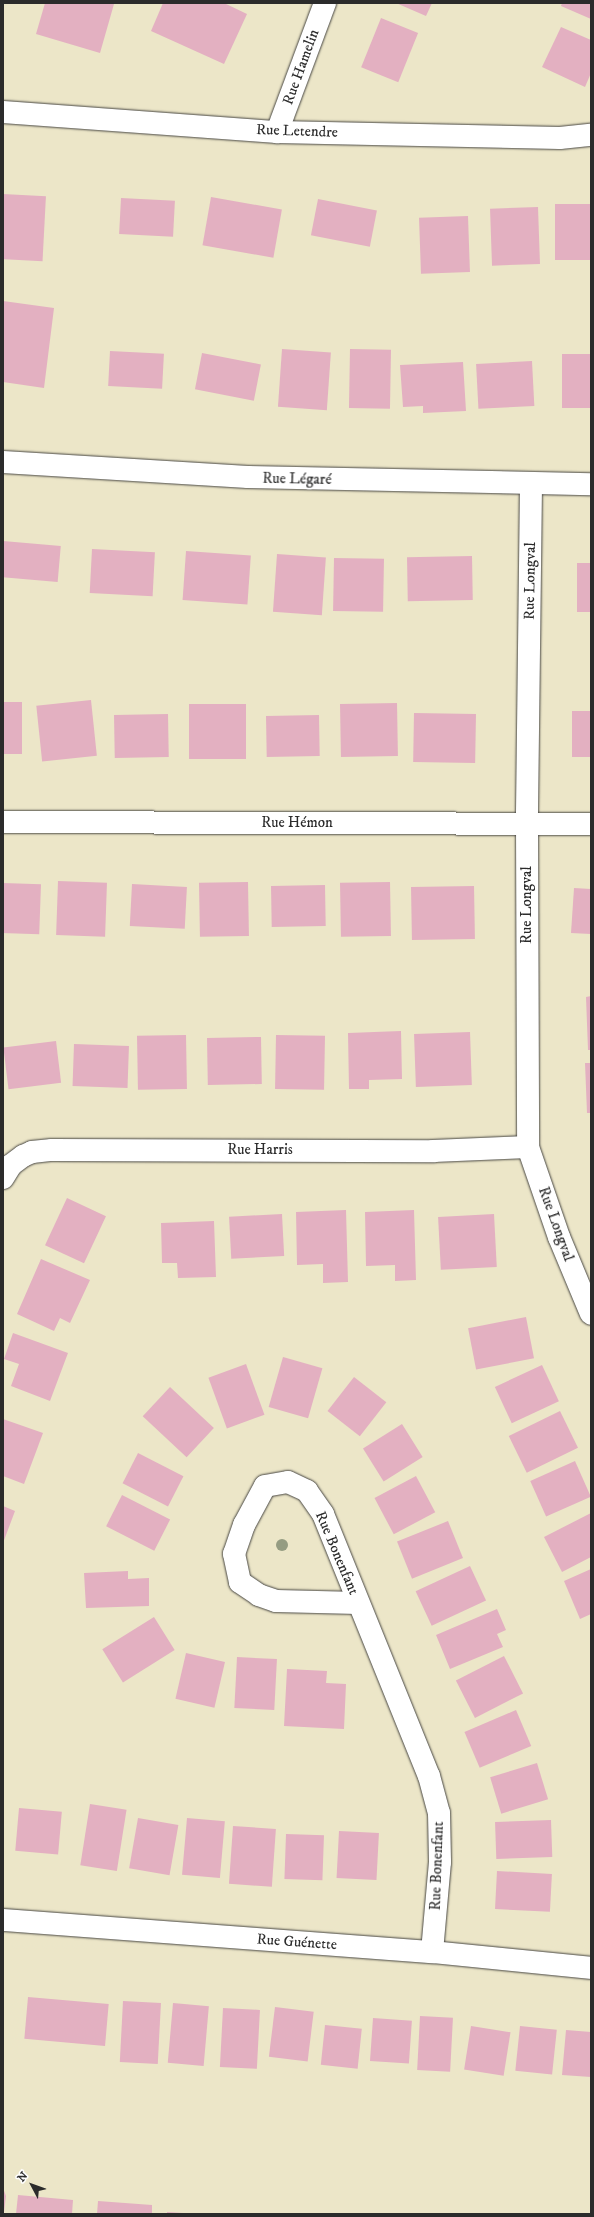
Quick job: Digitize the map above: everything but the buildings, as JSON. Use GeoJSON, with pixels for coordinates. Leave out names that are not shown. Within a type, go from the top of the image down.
{"type":"FeatureCollection","features":[{"type":"Feature","properties":{"kind":"street","name":"Rue Hamelin"},"geometry":{"type":"LineString","coordinates":[[277,132],[325,3]]}},
{"type":"Feature","properties":{"kind":"street","name":"Rue Letendre"},"geometry":{"type":"LineString","coordinates":[[3,112],[277,132],[560,138],[591,135]]}},
{"type":"Feature","properties":{"kind":"street","name":"Rue Légaré"},"geometry":{"type":"LineString","coordinates":[[3,462],[248,478],[591,484]]}},
{"type":"Feature","properties":{"kind":"street","name":"Rue Longval"},"geometry":{"type":"LineString","coordinates":[[531,484],[526,823],[528,1147],[559,1237],[591,1314]]}},
{"type":"Feature","properties":{"kind":"street","name":"Rue Hémon"},"geometry":{"type":"LineString","coordinates":[[3,822],[591,824]]}},
{"type":"Feature","properties":{"kind":"street","name":"Rue Harris"},"geometry":{"type":"LineString","coordinates":[[3,1178],[11,1164],[23,1156],[32,1152],[52,1150],[433,1151],[528,1147]]}},
{"type":"Feature","properties":{"kind":"street","name":"Rue Bonenfant"},"geometry":{"type":"LineString","coordinates":[[358,1603],[276,1601],[259,1594],[240,1582],[234,1554],[244,1525],[265,1486],[288,1482],[308,1491],[323,1514],[429,1776],[439,1813],[440,1862],[432,1952]]}},
{"type":"Feature","properties":{"kind":"street","name":"Rue Guénette"},"geometry":{"type":"LineString","coordinates":[[3,1920],[432,1952],[591,1968]]}}]}
